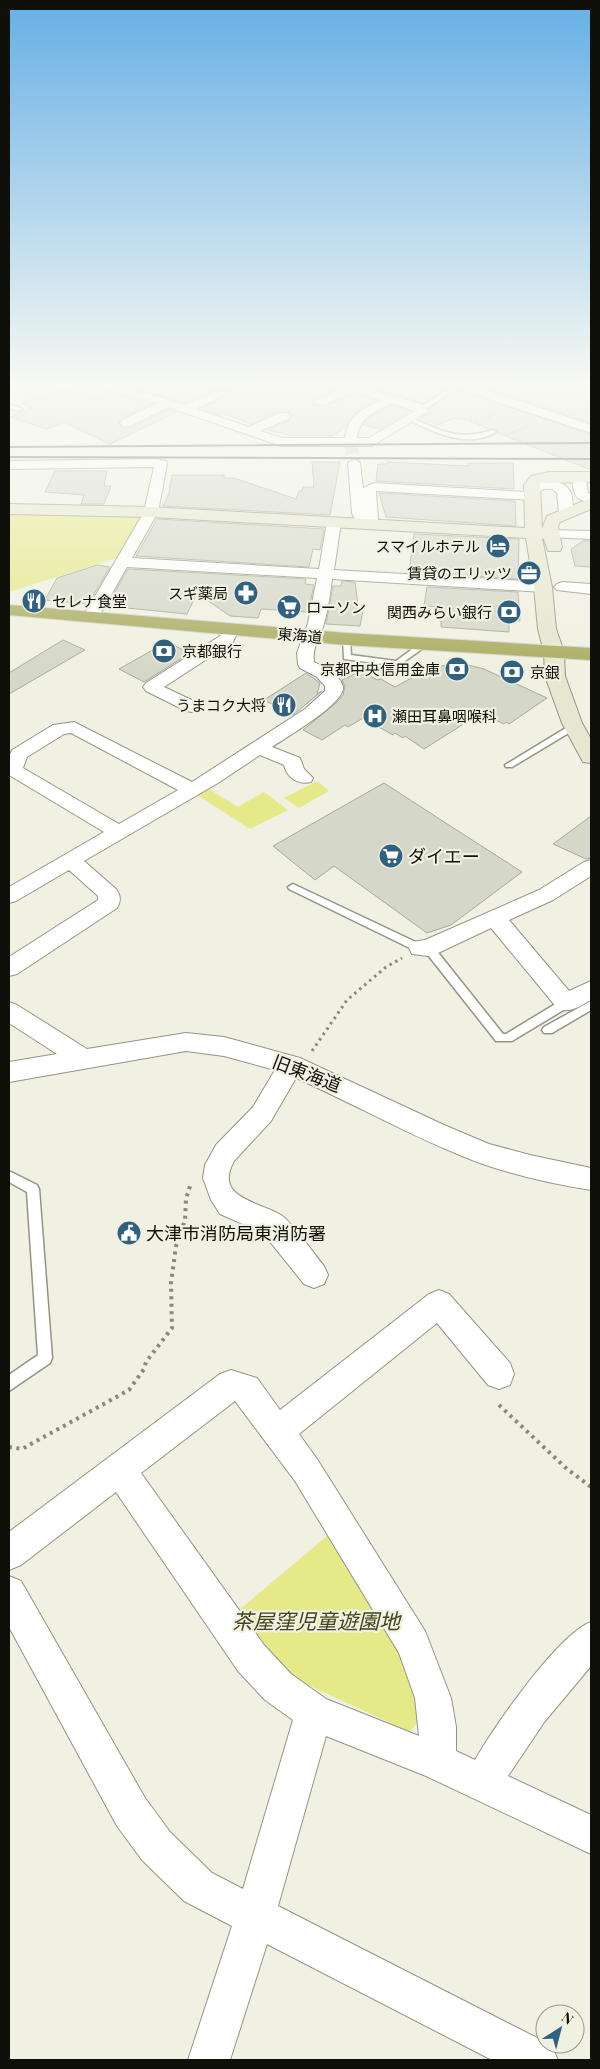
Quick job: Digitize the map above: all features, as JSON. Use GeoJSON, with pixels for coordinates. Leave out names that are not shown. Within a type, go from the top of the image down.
{"type":"FeatureCollection","features":[{"type":"Feature","properties":{"kind":"highway","name":"東海道"},"geometry":{"type":"LineString","coordinates":[[9,610],[346,639],[591,654]]}},
{"type":"Feature","properties":{"kind":"street"},"geometry":{"type":"LineString","coordinates":[[91,617],[151,512],[157,482]]}},
{"type":"Feature","properties":{"kind":"street"},"geometry":{"type":"LineString","coordinates":[[356,482],[359,513],[363,523]]}},
{"type":"Feature","properties":{"kind":"street"},"geometry":{"type":"LineString","coordinates":[[533,482],[532,493],[557,583],[547,629],[554,652],[555,676],[574,726],[591,757]]}},
{"type":"Feature","properties":{"kind":"street"},"geometry":{"type":"LineString","coordinates":[[584,482],[580,495],[591,499]]}},
{"type":"Feature","properties":{"kind":"street"},"geometry":{"type":"LineString","coordinates":[[363,523],[371,520],[369,489],[374,487],[532,493],[544,484],[561,489],[564,492],[566,513]]}},
{"type":"Feature","properties":{"kind":"street"},"geometry":{"type":"LineString","coordinates":[[557,583],[536,554],[543,533],[553,520],[591,503]]}},
{"type":"Feature","properties":{"kind":"street"},"geometry":{"type":"LineString","coordinates":[[9,509],[151,512],[591,535]]}},
{"type":"Feature","properties":{"kind":"street"},"geometry":{"type":"LineString","coordinates":[[9,896],[192,790],[311,713],[328,699],[334,692],[334,685],[330,679],[306,664],[304,655],[316,624],[334,522]]}},
{"type":"Feature","properties":{"kind":"street"},"geometry":{"type":"LineString","coordinates":[[124,562],[324,574],[557,583],[591,589]]}},
{"type":"Feature","properties":{"kind":"street"},"geometry":{"type":"LineString","coordinates":[[192,707],[152,687],[227,639],[230,629]]}},
{"type":"Feature","properties":{"kind":"street"},"geometry":{"type":"LineString","coordinates":[[554,652],[564,637],[566,630]]}},
{"type":"Feature","properties":{"kind":"street"},"geometry":{"type":"LineString","coordinates":[[119,832],[13,770],[18,754],[59,729],[74,727],[192,790]]}},
{"type":"Feature","properties":{"kind":"street"},"geometry":{"type":"LineString","coordinates":[[258,748],[294,762],[295,771],[304,778]]}},
{"type":"Feature","properties":{"kind":"street"},"geometry":{"type":"LineString","coordinates":[[9,968],[109,903],[109,894],[70,860]]}},
{"type":"Feature","properties":{"kind":"street"},"geometry":{"type":"LineString","coordinates":[[424,948],[546,895],[591,867]]}},
{"type":"Feature","properties":{"kind":"street"},"geometry":{"type":"LineString","coordinates":[[495,918],[566,1003],[591,989]]}},
{"type":"Feature","properties":{"kind":"street"},"geometry":{"type":"LineString","coordinates":[[9,1011],[85,1060]]}},
{"type":"Feature","properties":{"kind":"street","name":"旧東海道"},"geometry":{"type":"LineString","coordinates":[[9,1072],[186,1042],[213,1044],[295,1066],[469,1148],[512,1163],[591,1179]]}},
{"type":"Feature","properties":{"kind":"street"},"geometry":{"type":"LineString","coordinates":[[295,1066],[262,1114],[225,1153],[218,1165],[216,1178],[220,1192],[230,1206],[272,1224],[314,1275]]}},
{"type":"Feature","properties":{"kind":"street"},"geometry":{"type":"LineString","coordinates":[[278,1432],[439,1304],[500,1374]]}},
{"type":"Feature","properties":{"kind":"street"},"geometry":{"type":"LineString","coordinates":[[9,1553],[231,1385],[246,1388],[306,1470],[413,1643],[433,1698],[438,1727],[437,1762]]}},
{"type":"Feature","properties":{"kind":"street"},"geometry":{"type":"LineString","coordinates":[[119,1470],[251,1658],[278,1687],[314,1714],[437,1762],[483,1784],[588,1828]]}},
{"type":"Feature","properties":{"kind":"street"},"geometry":{"type":"LineString","coordinates":[[9,1593],[131,1812],[156,1846],[198,1887],[536,2060]]}},
{"type":"Feature","properties":{"kind":"street"},"geometry":{"type":"LineString","coordinates":[[483,1784],[495,1760],[555,1678],[591,1640]]}},
{"type":"Feature","properties":{"kind":"street"},"geometry":{"type":"LineString","coordinates":[[209,2060],[255,1917],[314,1714]]}},
{"type":"Feature","properties":{"kind":"lane"},"geometry":{"type":"LineString","coordinates":[[509,764],[574,726]]}},
{"type":"Feature","properties":{"kind":"lane"},"geometry":{"type":"LineString","coordinates":[[293,887],[424,948],[500,1038],[508,1038],[566,1003]]}},
{"type":"Feature","properties":{"kind":"lane"},"geometry":{"type":"LineString","coordinates":[[548,1030],[591,1005]]}},
{"type":"Feature","properties":{"kind":"lane"},"geometry":{"type":"LineString","coordinates":[[9,1176],[33,1189],[45,1358],[9,1384]]}},
{"type":"Feature","properties":{"kind":"path"},"geometry":{"type":"LineString","coordinates":[[295,1066],[328,1030],[347,1000],[386,967],[424,948]]}},
{"type":"Feature","properties":{"kind":"path"},"geometry":{"type":"LineString","coordinates":[[9,1447],[22,1448],[129,1390],[144,1369],[146,1362],[172,1328],[171,1283],[176,1246],[185,1220],[186,1199],[194,1176]]}},
{"type":"Feature","properties":{"kind":"path"},"geometry":{"type":"LineString","coordinates":[[499,1405],[567,1469],[591,1487]]}},
{"type":"Feature","properties":{"kind":"green space"},"geometry":{"type":"Polygon","coordinates":[[[9,513],[138,516],[141,519],[120,557],[9,592],[9,513]]]}},
{"type":"Feature","properties":{"kind":"green space"},"geometry":{"type":"Polygon","coordinates":[[[317,781],[329,791],[299,808],[284,798],[317,781]]]}},
{"type":"Feature","properties":{"kind":"green space"},"geometry":{"type":"Polygon","coordinates":[[[209,789],[238,807],[264,792],[288,810],[250,829],[196,794],[209,789]]]}},
{"type":"Feature","properties":{"kind":"green space","name":"茶屋窪児童遊園地"},"geometry":{"type":"Polygon","coordinates":[[[328,1535],[392,1634],[423,1715],[410,1732],[297,1680],[270,1656],[238,1611],[328,1535]]]}},
{"type":"Feature","properties":{"kind":"building"},"geometry":{"type":"Polygon","coordinates":[[[50,482],[105,482],[104,486],[111,486],[104,504],[81,504],[84,495],[45,492],[50,482]]]}},
{"type":"Feature","properties":{"kind":"building"},"geometry":{"type":"Polygon","coordinates":[[[171,482],[244,482],[296,499],[303,487],[314,487],[314,482],[336,482],[330,515],[163,506],[169,493],[171,482]]]}},
{"type":"Feature","properties":{"kind":"building"},"geometry":{"type":"Polygon","coordinates":[[[386,482],[514,482],[514,489],[386,482]]]}},
{"type":"Feature","properties":{"kind":"building"},"geometry":{"type":"Polygon","coordinates":[[[379,493],[515,501],[516,526],[386,517],[379,493]]]}},
{"type":"Feature","properties":{"kind":"building"},"geometry":{"type":"Polygon","coordinates":[[[157,519],[324,529],[320,550],[313,549],[309,567],[136,556],[157,519]]]}},
{"type":"Feature","properties":{"kind":"building"},"geometry":{"type":"Polygon","coordinates":[[[414,534],[519,539],[518,579],[409,572],[414,534]]]}},
{"type":"Feature","properties":{"kind":"building"},"geometry":{"type":"Polygon","coordinates":[[[583,541],[591,541],[591,567],[575,566],[571,549],[583,541]]]}},
{"type":"Feature","properties":{"kind":"building"},"geometry":{"type":"Polygon","coordinates":[[[97,565],[110,567],[88,604],[45,600],[57,578],[97,565]]]}},
{"type":"Feature","properties":{"kind":"building"},"geometry":{"type":"Polygon","coordinates":[[[128,569],[306,579],[305,584],[314,585],[308,612],[261,609],[258,618],[230,616],[197,593],[187,614],[107,606],[128,569]]]}},
{"type":"Feature","properties":{"kind":"building"},"geometry":{"type":"Polygon","coordinates":[[[342,581],[355,582],[358,605],[364,605],[360,626],[326,624],[333,586],[341,586],[342,581]]]}},
{"type":"Feature","properties":{"kind":"building"},"geometry":{"type":"Polygon","coordinates":[[[427,587],[518,592],[520,621],[509,620],[509,632],[441,627],[441,607],[424,606],[427,587]]]}},
{"type":"Feature","properties":{"kind":"building"},"geometry":{"type":"Polygon","coordinates":[[[63,640],[85,650],[9,694],[9,673],[63,640]]]}},
{"type":"Feature","properties":{"kind":"building"},"geometry":{"type":"Polygon","coordinates":[[[167,642],[190,653],[144,682],[119,669],[167,642]]]}},
{"type":"Feature","properties":{"kind":"building"},"geometry":{"type":"Polygon","coordinates":[[[446,665],[468,665],[484,669],[547,698],[509,724],[506,722],[504,724],[481,713],[424,749],[405,736],[403,738],[395,733],[393,735],[363,718],[348,727],[345,725],[322,740],[303,730],[343,695],[345,686],[342,680],[358,672],[365,673],[377,680],[381,679],[395,687],[428,669],[446,665]]]}},
{"type":"Feature","properties":{"kind":"building"},"geometry":{"type":"Polygon","coordinates":[[[306,673],[320,683],[317,694],[322,691],[293,715],[264,700],[306,673]]]}},
{"type":"Feature","properties":{"kind":"building","name":"ダイエー"},"geometry":{"type":"Polygon","coordinates":[[[384,783],[522,872],[451,925],[427,933],[334,866],[315,880],[273,846],[384,783]]]}},
{"type":"Feature","properties":{"kind":"building"},"geometry":{"type":"Polygon","coordinates":[[[591,816],[591,858],[586,859],[553,844],[591,816]]]}},
{"type":"Feature","properties":{"kind":"place","name":"スマイルホテル"},"geometry":{"type":"Point","coordinates":[498,546]}},
{"type":"Feature","properties":{"kind":"place","name":"賃貸のエリッツ"},"geometry":{"type":"Point","coordinates":[529,573]}},
{"type":"Feature","properties":{"kind":"place","name":"スギ薬局"},"geometry":{"type":"Point","coordinates":[246,593]}},
{"type":"Feature","properties":{"kind":"place","name":"セレナ食堂"},"geometry":{"type":"Point","coordinates":[34,601]}},
{"type":"Feature","properties":{"kind":"place","name":"ローソン"},"geometry":{"type":"Point","coordinates":[289,607]}},
{"type":"Feature","properties":{"kind":"place","name":"関西みらい銀行"},"geometry":{"type":"Point","coordinates":[509,612]}},
{"type":"Feature","properties":{"kind":"place","name":"京都銀行"},"geometry":{"type":"Point","coordinates":[164,651]}},
{"type":"Feature","properties":{"kind":"place","name":"京都中央信用金庫"},"geometry":{"type":"Point","coordinates":[457,669]}},
{"type":"Feature","properties":{"kind":"place","name":"京銀"},"geometry":{"type":"Point","coordinates":[512,672]}},
{"type":"Feature","properties":{"kind":"place","name":"うまコク大将"},"geometry":{"type":"Point","coordinates":[284,705]}},
{"type":"Feature","properties":{"kind":"place","name":"瀬田耳鼻咽喉科"},"geometry":{"type":"Point","coordinates":[375,716]}},
{"type":"Feature","properties":{"kind":"place","name":"ダイエー"},"geometry":{"type":"Point","coordinates":[391,856]}},
{"type":"Feature","properties":{"kind":"place","name":"大津市消防局東消防署"},"geometry":{"type":"Point","coordinates":[129,1233]}}]}
